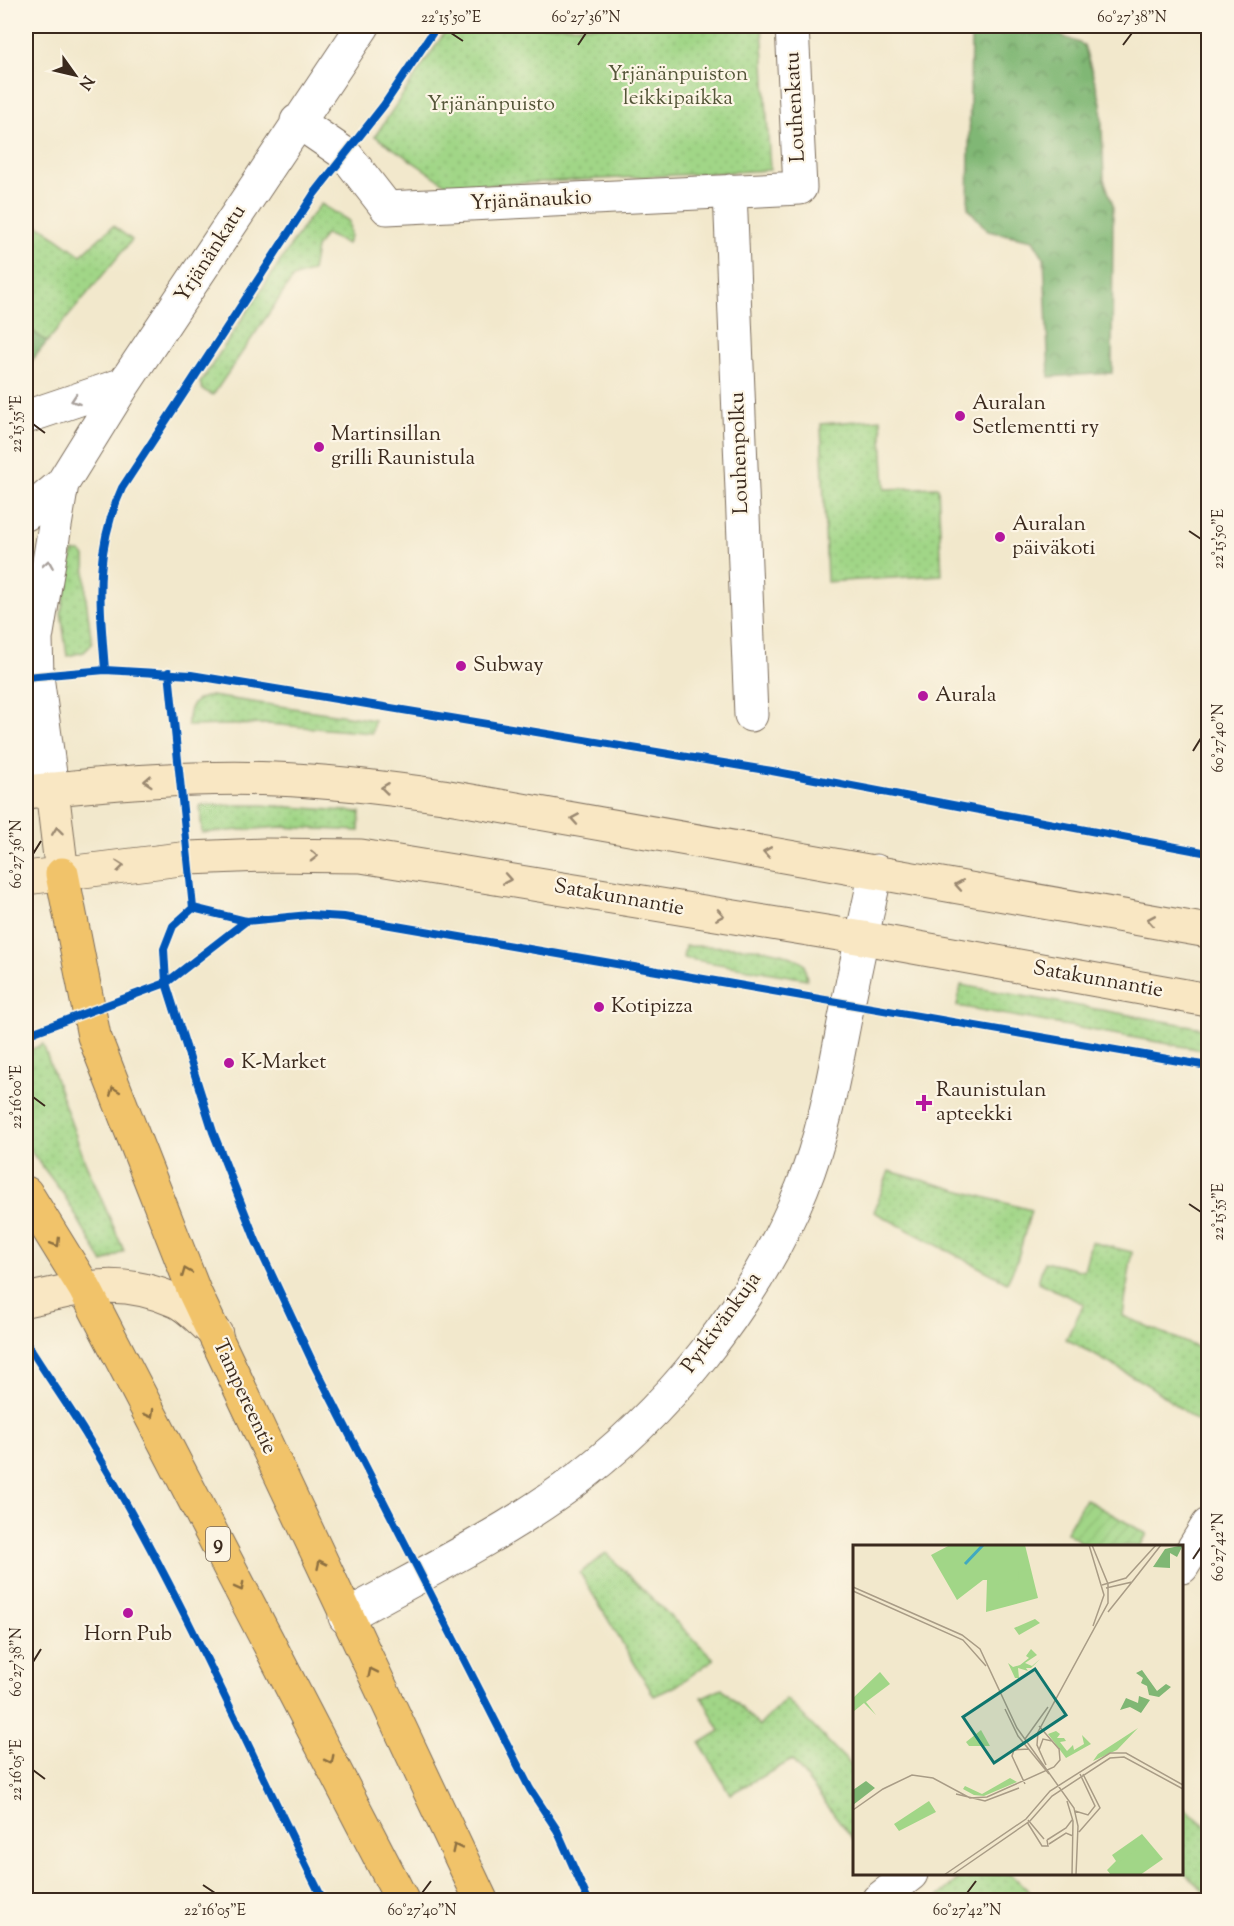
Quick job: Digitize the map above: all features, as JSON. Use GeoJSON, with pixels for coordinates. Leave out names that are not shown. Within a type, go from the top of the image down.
{"type":"FeatureCollection","features":[{"type":"Feature","properties":{"kind":"highway","name":"Tampereentie"},"geometry":{"type":"LineString","coordinates":[[62,873],[94,1036],[194,1290],[345,1617],[481,1900]]}},
{"type":"Feature","properties":{"kind":"highway","name":"9"},"geometry":{"type":"LineString","coordinates":[[26,1193],[84,1287],[402,1900]]}},
{"type":"Feature","properties":{"kind":"main road"},"geometry":{"type":"LineString","coordinates":[[62,873],[39,790],[206,778],[276,779],[358,785],[443,796],[876,870],[1209,931]]}},
{"type":"Feature","properties":{"kind":"main road","name":"Satakunnantie"},"geometry":{"type":"LineString","coordinates":[[26,878],[189,858],[264,855],[361,856],[863,938],[1209,1000]]}},
{"type":"Feature","properties":{"kind":"main road"},"geometry":{"type":"LineString","coordinates":[[26,1300],[84,1287],[123,1285],[178,1302],[216,1334]]}},
{"type":"Feature","properties":{"kind":"street","name":"Yrjänänkatu"},"geometry":{"type":"LineString","coordinates":[[26,514],[62,484],[124,384],[297,121],[363,26]]}},
{"type":"Feature","properties":{"kind":"street","name":"Louhenkatu"},"geometry":{"type":"LineString","coordinates":[[792,26],[800,188]]}},
{"type":"Feature","properties":{"kind":"street","name":"Yrjänänaukio"},"geometry":{"type":"LineString","coordinates":[[297,121],[345,154],[387,208],[800,188]]}},
{"type":"Feature","properties":{"kind":"street","name":"Louhenpolku"},"geometry":{"type":"LineString","coordinates":[[730,191],[751,715]]}},
{"type":"Feature","properties":{"kind":"street"},"geometry":{"type":"LineString","coordinates":[[26,417],[124,384]]}},
{"type":"Feature","properties":{"kind":"street","name":"Yrjänänkatu"},"geometry":{"type":"LineString","coordinates":[[39,790],[36,639],[62,484]]}},
{"type":"Feature","properties":{"kind":"street","name":"Pyrkivänkuja"},"geometry":{"type":"LineString","coordinates":[[345,1617],[529,1512],[592,1467],[626,1440],[669,1396],[731,1315],[765,1264],[803,1186],[819,1139],[876,870]]}},
{"type":"Feature","properties":{"kind":"street"},"geometry":{"type":"LineString","coordinates":[[1183,1566],[1209,1525]]}},
{"type":"Feature","properties":{"kind":"street"},"geometry":{"type":"LineString","coordinates":[[878,1900],[910,1875]]}},
{"type":"Feature","properties":{"kind":"green space","name":"Yrjänänpuisto"},"geometry":{"type":"Polygon","coordinates":[[[449,26],[762,26],[770,170],[450,187],[375,136],[449,26]]]}},
{"type":"Feature","properties":{"kind":"green space"},"geometry":{"type":"Polygon","coordinates":[[[992,26],[1038,26],[1084,45],[1101,102],[1104,179],[1113,205],[1112,373],[1049,377],[1044,258],[1033,240],[988,231],[968,208],[971,35],[992,26]]]}},
{"type":"Feature","properties":{"kind":"green space"},"geometry":{"type":"Polygon","coordinates":[[[321,204],[349,221],[350,236],[347,244],[325,234],[316,248],[312,271],[293,278],[213,395],[203,390],[200,383],[307,221],[321,204]]]}},
{"type":"Feature","properties":{"kind":"green space"},"geometry":{"type":"Polygon","coordinates":[[[26,220],[43,228],[81,255],[113,226],[132,240],[47,342],[26,326],[26,220]]]}},
{"type":"Feature","properties":{"kind":"green space"},"geometry":{"type":"Polygon","coordinates":[[[26,326],[47,342],[26,368],[26,326]]]}},
{"type":"Feature","properties":{"kind":"green space"},"geometry":{"type":"Polygon","coordinates":[[[881,419],[885,489],[938,487],[942,575],[827,582],[821,424],[881,419]]]}},
{"type":"Feature","properties":{"kind":"green space"},"geometry":{"type":"Polygon","coordinates":[[[73,552],[80,552],[85,556],[86,598],[92,644],[84,652],[67,656],[61,612],[73,552]]]}},
{"type":"Feature","properties":{"kind":"green space"},"geometry":{"type":"Polygon","coordinates":[[[211,696],[374,720],[372,733],[268,724],[188,726],[188,714],[192,705],[199,699],[211,696]]]}},
{"type":"Feature","properties":{"kind":"green space"},"geometry":{"type":"Polygon","coordinates":[[[200,805],[262,805],[360,812],[359,831],[281,827],[202,833],[200,805]]]}},
{"type":"Feature","properties":{"kind":"green space"},"geometry":{"type":"Polygon","coordinates":[[[685,946],[763,949],[778,952],[804,964],[807,979],[683,958],[685,946]]]}},
{"type":"Feature","properties":{"kind":"green space"},"geometry":{"type":"Polygon","coordinates":[[[961,985],[1208,1029],[1208,1051],[957,1006],[961,985]]]}},
{"type":"Feature","properties":{"kind":"green space"},"geometry":{"type":"Polygon","coordinates":[[[43,1044],[84,1159],[124,1251],[103,1263],[64,1195],[26,1145],[26,1052],[43,1044]]]}},
{"type":"Feature","properties":{"kind":"green space"},"geometry":{"type":"Polygon","coordinates":[[[889,1171],[1031,1210],[1017,1261],[1007,1282],[874,1212],[889,1171]]]}},
{"type":"Feature","properties":{"kind":"green space"},"geometry":{"type":"Polygon","coordinates":[[[1091,1242],[1132,1252],[1123,1316],[1208,1352],[1208,1429],[1148,1385],[1066,1339],[1084,1304],[1038,1282],[1044,1262],[1084,1271],[1091,1242]]]}},
{"type":"Feature","properties":{"kind":"green space"},"geometry":{"type":"Polygon","coordinates":[[[1085,1499],[1147,1534],[1141,1545],[1086,1545],[1066,1532],[1085,1499]]]}},
{"type":"Feature","properties":{"kind":"green space"},"geometry":{"type":"Polygon","coordinates":[[[606,1553],[714,1659],[676,1686],[654,1696],[580,1573],[606,1553]]]}},
{"type":"Feature","properties":{"kind":"green space"},"geometry":{"type":"Polygon","coordinates":[[[722,1688],[759,1726],[786,1699],[853,1767],[853,1839],[792,1760],[730,1794],[700,1743],[720,1731],[702,1697],[722,1688]]]}},
{"type":"Feature","properties":{"kind":"green space"},"geometry":{"type":"Polygon","coordinates":[[[1183,1807],[1208,1828],[1208,1896],[1183,1871],[1183,1807]]]}},
{"type":"Feature","properties":{"kind":"green space"},"geometry":{"type":"Polygon","coordinates":[[[963,1875],[1012,1875],[1038,1900],[934,1900],[963,1875]]]}},
{"type":"Feature","properties":{"kind":"cycle path"},"geometry":{"type":"LineString","coordinates":[[105,670],[101,622],[103,556],[106,534],[122,488],[314,194],[384,105],[437,26]]}},
{"type":"Feature","properties":{"kind":"cycle path"},"geometry":{"type":"LineString","coordinates":[[26,677],[105,670],[191,675],[772,771],[1208,853]]}},
{"type":"Feature","properties":{"kind":"cycle path"},"geometry":{"type":"LineString","coordinates":[[169,672],[193,908]]}},
{"type":"Feature","properties":{"kind":"cycle path"},"geometry":{"type":"LineString","coordinates":[[193,908],[173,926],[164,949],[166,983],[213,1132],[256,1241],[313,1363],[530,1789],[557,1830],[588,1900]]}},
{"type":"Feature","properties":{"kind":"cycle path"},"geometry":{"type":"LineString","coordinates":[[193,908],[246,921],[309,915],[344,917],[1208,1066]]}},
{"type":"Feature","properties":{"kind":"cycle path"},"geometry":{"type":"LineString","coordinates":[[26,1035],[166,983],[246,921]]}},
{"type":"Feature","properties":{"kind":"cycle path"},"geometry":{"type":"LineString","coordinates":[[26,1342],[85,1433],[150,1547],[323,1900]]}},
{"type":"Feature","properties":{"kind":"place","name":"Auralan Setlementti ry"},"geometry":{"type":"Point","coordinates":[960,416]}},
{"type":"Feature","properties":{"kind":"place","name":"Martinsillan grilli Raunistula"},"geometry":{"type":"Point","coordinates":[319,447]}},
{"type":"Feature","properties":{"kind":"place","name":"Auralan päiväkoti"},"geometry":{"type":"Point","coordinates":[1000,537]}},
{"type":"Feature","properties":{"kind":"place","name":"Subway"},"geometry":{"type":"Point","coordinates":[461,666]}},
{"type":"Feature","properties":{"kind":"place","name":"Aurala"},"geometry":{"type":"Point","coordinates":[923,696]}},
{"type":"Feature","properties":{"kind":"place","name":"Kotipizza"},"geometry":{"type":"Point","coordinates":[599,1007]}},
{"type":"Feature","properties":{"kind":"place","name":"K-Market"},"geometry":{"type":"Point","coordinates":[229,1063]}},
{"type":"Feature","properties":{"kind":"place","name":"Raunistulan apteekki"},"geometry":{"type":"Point","coordinates":[924,1103]}},
{"type":"Feature","properties":{"kind":"place","name":"Horn Pub"},"geometry":{"type":"Point","coordinates":[128,1613]}},
{"type":"Feature","properties":{"kind":"park label","name":"Yrjänänpuiston leikkipaikka"},"geometry":{"type":"Point","coordinates":[678,87]}}]}
